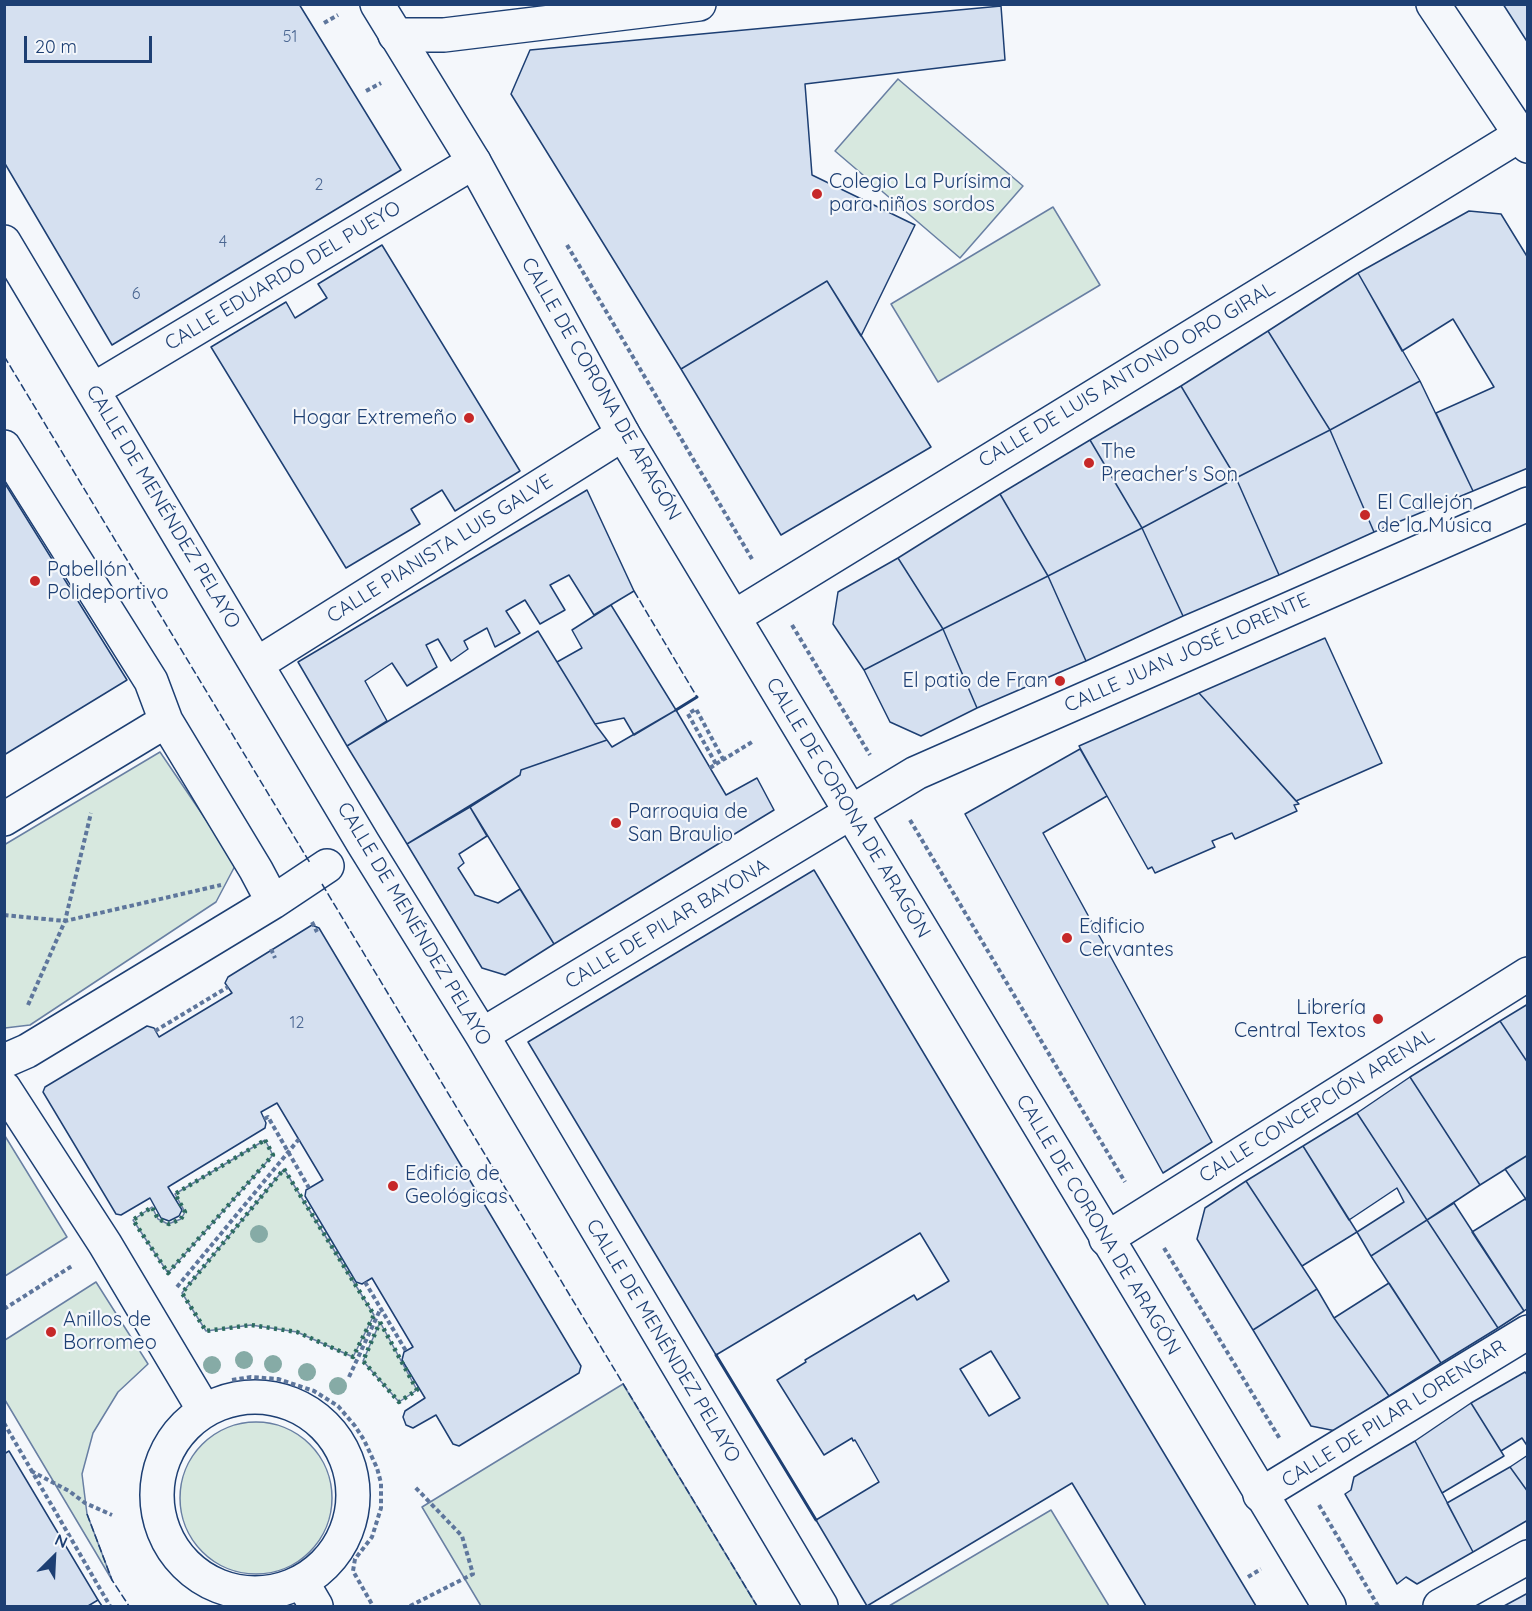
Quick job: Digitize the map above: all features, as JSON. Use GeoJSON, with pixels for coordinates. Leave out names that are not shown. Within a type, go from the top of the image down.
{"type":"FeatureCollection","features":[{"type":"Feature","properties":{"kind":"street","name":"CALLE DE CORONA DE ARAGÓN"},"geometry":{"type":"LineString","coordinates":[[377,4],[474,162],[623,434],[1260,1496],[1329,1606]]}},
{"type":"Feature","properties":{"kind":"street"},"geometry":{"type":"LineString","coordinates":[[395,35],[444,34],[699,4]]}},
{"type":"Feature","properties":{"kind":"street"},"geometry":{"type":"LineString","coordinates":[[1433,4],[1524,140]]}},
{"type":"Feature","properties":{"kind":"street","name":"CALLE DE LUIS ANTONIO ORO GIRAL"},"geometry":{"type":"LineString","coordinates":[[734,617],[1524,140]]}},
{"type":"Feature","properties":{"kind":"street","name":"CALLE EDUARDO DEL PUEYO"},"geometry":{"type":"LineString","coordinates":[[93,390],[474,162]]}},
{"type":"Feature","properties":{"kind":"street","name":"CALLE DE MENÉNDEZ PELAYO"},"geometry":{"type":"LineString","coordinates":[[4,242],[363,843],[482,1035],[821,1606]]}},
{"type":"Feature","properties":{"kind":"street","name":"CALLE PIANISTA LUIS GALVE"},"geometry":{"type":"LineString","coordinates":[[257,664],[623,434]]}},
{"type":"Feature","properties":{"kind":"street"},"geometry":{"type":"LineString","coordinates":[[4,447],[151,681],[166,720],[273,902]]}},
{"type":"Feature","properties":{"kind":"street","name":"CALLE JUAN JOSÉ LORENTE"},"geometry":{"type":"LineString","coordinates":[[852,813],[916,773],[951,756],[1527,504]]}},
{"type":"Feature","properties":{"kind":"street"},"geometry":{"type":"LineString","coordinates":[[4,819],[166,720]]}},
{"type":"Feature","properties":{"kind":"street","name":"CALLE DE PILAR BAYONA"},"geometry":{"type":"LineString","coordinates":[[482,1035],[852,813]]}},
{"type":"Feature","properties":{"kind":"street"},"geometry":{"type":"LineString","coordinates":[[4,1061],[27,1051],[273,902],[327,866]]}},
{"type":"Feature","properties":{"kind":"street","name":"CALLE CONCEPCIÓN ARENAL"},"geometry":{"type":"LineString","coordinates":[[1106,1239],[1527,974]]}},
{"type":"Feature","properties":{"kind":"street"},"geometry":{"type":"LineString","coordinates":[[4,1088],[105,1244],[204,1410]]}},
{"type":"Feature","properties":{"kind":"street","name":"CALLE DE PILAR LORENGAR"},"geometry":{"type":"LineString","coordinates":[[1260,1496],[1527,1332]]}},
{"type":"Feature","properties":{"kind":"street"},"geometry":{"type":"LineString","coordinates":[[265,1398],[295,1406],[321,1423],[340,1447],[351,1476],[352,1507],[344,1537],[309,1594],[236,1592],[204,1580],[178,1558],[162,1528],[156,1495],[162,1462],[179,1432],[204,1410],[234,1399],[265,1398]]}},
{"type":"Feature","properties":{"kind":"street"},"geometry":{"type":"LineString","coordinates":[[1440,1606],[1527,1557]]}},
{"type":"Feature","properties":{"kind":"path"},"geometry":{"type":"LineString","coordinates":[[324,23],[339,15]]}},
{"type":"Feature","properties":{"kind":"path"},"geometry":{"type":"LineString","coordinates":[[366,91],[381,82]]}},
{"type":"Feature","properties":{"kind":"path"},"geometry":{"type":"LineString","coordinates":[[716,764],[688,714],[696,710],[724,760]]}},
{"type":"Feature","properties":{"kind":"path"},"geometry":{"type":"LineString","coordinates":[[710,768],[752,742]]}},
{"type":"Feature","properties":{"kind":"path"},"geometry":{"type":"LineString","coordinates":[[24,1012],[65,921],[93,804]]}},
{"type":"Feature","properties":{"kind":"path"},"geometry":{"type":"LineString","coordinates":[[4,915],[65,921],[228,883]]}},
{"type":"Feature","properties":{"kind":"path"},"geometry":{"type":"LineString","coordinates":[[155,1031],[228,987]]}},
{"type":"Feature","properties":{"kind":"path"},"geometry":{"type":"LineString","coordinates":[[264,1119],[268,1117],[309,1188]]}},
{"type":"Feature","properties":{"kind":"path"},"geometry":{"type":"LineString","coordinates":[[173,1290],[299,1139]]}},
{"type":"Feature","properties":{"kind":"path"},"geometry":{"type":"LineString","coordinates":[[4,1309],[72,1266]]}},
{"type":"Feature","properties":{"kind":"path"},"geometry":{"type":"LineString","coordinates":[[365,1282],[406,1351]]}},
{"type":"Feature","properties":{"kind":"path"},"geometry":{"type":"LineString","coordinates":[[349,1377],[381,1309]]}},
{"type":"Feature","properties":{"kind":"path"},"geometry":{"type":"LineString","coordinates":[[230,1381],[261,1377],[301,1385],[326,1397],[338,1406],[360,1433],[377,1468],[382,1496],[378,1522],[372,1537],[356,1559],[353,1571],[373,1606]]}},
{"type":"Feature","properties":{"kind":"path"},"geometry":{"type":"LineString","coordinates":[[4,1424],[111,1606]]}},
{"type":"Feature","properties":{"kind":"path"},"geometry":{"type":"LineString","coordinates":[[30,1470],[69,1491],[85,1503],[112,1515]]}},
{"type":"Feature","properties":{"kind":"path"},"geometry":{"type":"LineString","coordinates":[[410,1606],[473,1574],[462,1536],[415,1487]]}},
{"type":"Feature","properties":{"kind":"path"},"geometry":{"type":"LineString","coordinates":[[1248,1577],[1266,1566]]}},
{"type":"Feature","properties":{"kind":"shaded area"},"geometry":{"type":"Polygon","coordinates":[[[898,79],[1023,186],[960,258],[835,151],[898,79]]]}},
{"type":"Feature","properties":{"kind":"shaded area"},"geometry":{"type":"Polygon","coordinates":[[[1053,207],[1100,285],[938,382],[891,304],[1053,207]]]}},
{"type":"Feature","properties":{"kind":"shaded area"},"geometry":{"type":"Polygon","coordinates":[[[160,752],[236,864],[216,902],[30,1025],[5,1028],[4,845],[160,752]]]}},
{"type":"Feature","properties":{"kind":"shaded area"},"geometry":{"type":"Polygon","coordinates":[[[5,1136],[67,1237],[4,1276],[5,1136]]]}},
{"type":"Feature","properties":{"kind":"shaded area"},"geometry":{"type":"Polygon","coordinates":[[[265,1140],[273,1155],[168,1273],[133,1220],[152,1207],[158,1219],[168,1224],[181,1219],[185,1212],[175,1194],[265,1140]]]}},
{"type":"Feature","properties":{"kind":"shaded area"},"geometry":{"type":"Polygon","coordinates":[[[284,1169],[374,1315],[353,1357],[297,1332],[251,1325],[206,1331],[182,1293],[284,1169]]]}},
{"type":"Feature","properties":{"kind":"shaded area"},"geometry":{"type":"Polygon","coordinates":[[[96,1282],[148,1364],[118,1392],[93,1433],[82,1474],[87,1514],[112,1580],[5,1400],[5,1340],[96,1282]]]}},
{"type":"Feature","properties":{"kind":"shaded area"},"geometry":{"type":"Polygon","coordinates":[[[380,1322],[417,1390],[399,1402],[363,1361],[380,1322]]]}},
{"type":"Feature","properties":{"kind":"shaded area"},"geometry":{"type":"Polygon","coordinates":[[[623,1384],[757,1606],[481,1606],[422,1507],[623,1384]]]}},
{"type":"Feature","properties":{"kind":"shaded area"},"geometry":{"type":"Polygon","coordinates":[[[256,1422],[271,1423],[285,1428],[310,1444],[326,1469],[331,1483],[331,1513],[326,1527],[310,1552],[285,1568],[271,1573],[256,1574],[241,1573],[227,1568],[202,1552],[186,1527],[181,1513],[180,1498],[181,1483],[186,1469],[202,1444],[227,1428],[241,1423],[256,1422]]]}},
{"type":"Feature","properties":{"kind":"shaded area"},"geometry":{"type":"Polygon","coordinates":[[[1051,1510],[1109,1606],[889,1606],[1051,1510]]]}},
{"type":"Feature","properties":{"kind":"building"},"geometry":{"type":"Polygon","coordinates":[[[4,4],[299,4],[401,170],[112,345],[4,162],[4,4]]]}},
{"type":"Feature","properties":{"kind":"building"},"geometry":{"type":"Polygon","coordinates":[[[1503,4],[1528,4],[1528,43],[1503,4]]]}},
{"type":"Feature","properties":{"kind":"building"},"geometry":{"type":"Polygon","coordinates":[[[1001,6],[1005,60],[805,84],[812,175],[915,225],[861,336],[827,281],[681,369],[511,94],[530,50],[1001,6]]]}},
{"type":"Feature","properties":{"kind":"building"},"geometry":{"type":"Polygon","coordinates":[[[1469,211],[1501,214],[1528,258],[1528,468],[1473,491],[1436,413],[1494,387],[1453,319],[1402,351],[1358,273],[1469,211]]]}},
{"type":"Feature","properties":{"kind":"building"},"geometry":{"type":"Polygon","coordinates":[[[382,245],[520,471],[455,511],[442,490],[411,509],[420,524],[346,568],[211,347],[286,302],[295,318],[327,298],[318,284],[382,245]]]}},
{"type":"Feature","properties":{"kind":"building"},"geometry":{"type":"Polygon","coordinates":[[[1358,273],[1420,381],[1330,430],[1268,331],[1358,273]]]}},
{"type":"Feature","properties":{"kind":"building"},"geometry":{"type":"Polygon","coordinates":[[[827,281],[931,447],[781,535],[681,369],[827,281]]]}},
{"type":"Feature","properties":{"kind":"building"},"geometry":{"type":"Polygon","coordinates":[[[1268,331],[1330,430],[1236,478],[1181,386],[1268,331]]]}},
{"type":"Feature","properties":{"kind":"building"},"geometry":{"type":"Polygon","coordinates":[[[1420,381],[1473,491],[1374,532],[1330,430],[1420,381]]]}},
{"type":"Feature","properties":{"kind":"building"},"geometry":{"type":"Polygon","coordinates":[[[1181,386],[1236,478],[1142,528],[1090,440],[1181,386]]]}},
{"type":"Feature","properties":{"kind":"building"},"geometry":{"type":"Polygon","coordinates":[[[1330,430],[1374,532],[1279,575],[1236,478],[1330,430]]]}},
{"type":"Feature","properties":{"kind":"building"},"geometry":{"type":"Polygon","coordinates":[[[1090,440],[1142,528],[1048,576],[1000,494],[1090,440]]]}},
{"type":"Feature","properties":{"kind":"building"},"geometry":{"type":"Polygon","coordinates":[[[1236,478],[1279,575],[1183,616],[1142,528],[1236,478]]]}},
{"type":"Feature","properties":{"kind":"building","name":"Pabellón Polideportivo"},"geometry":{"type":"Polygon","coordinates":[[[4,482],[127,680],[4,755],[4,482]]]}},
{"type":"Feature","properties":{"kind":"building"},"geometry":{"type":"Polygon","coordinates":[[[587,490],[634,591],[594,615],[569,575],[550,585],[565,610],[540,624],[525,600],[506,611],[520,633],[495,647],[487,628],[464,641],[468,649],[451,661],[438,639],[426,645],[437,667],[407,686],[392,663],[365,681],[387,721],[347,746],[298,662],[587,490]]]}},
{"type":"Feature","properties":{"kind":"building"},"geometry":{"type":"Polygon","coordinates":[[[1000,494],[1048,576],[943,629],[898,558],[1000,494]]]}},
{"type":"Feature","properties":{"kind":"building"},"geometry":{"type":"Polygon","coordinates":[[[1142,528],[1183,616],[1086,661],[1048,576],[1142,528]]]}},
{"type":"Feature","properties":{"kind":"building"},"geometry":{"type":"Polygon","coordinates":[[[898,558],[943,629],[864,670],[833,624],[838,592],[898,558]]]}},
{"type":"Feature","properties":{"kind":"building"},"geometry":{"type":"Polygon","coordinates":[[[1048,576],[1086,661],[977,708],[943,629],[1048,576]]]}},
{"type":"Feature","properties":{"kind":"building"},"geometry":{"type":"Polygon","coordinates":[[[611,605],[676,710],[634,735],[624,718],[595,724],[557,662],[582,648],[572,630],[611,605]]]}},
{"type":"Feature","properties":{"kind":"building"},"geometry":{"type":"Polygon","coordinates":[[[943,629],[977,708],[921,736],[890,722],[864,670],[943,629]]]}},
{"type":"Feature","properties":{"kind":"building"},"geometry":{"type":"Polygon","coordinates":[[[538,631],[607,740],[521,770],[520,775],[407,844],[347,746],[538,631]]]}},
{"type":"Feature","properties":{"kind":"building"},"geometry":{"type":"Polygon","coordinates":[[[1325,638],[1382,763],[1296,801],[1199,693],[1325,638]]]}},
{"type":"Feature","properties":{"kind":"building"},"geometry":{"type":"Polygon","coordinates":[[[1199,693],[1299,804],[1294,805],[1297,811],[1235,839],[1232,833],[1212,841],[1215,847],[1155,873],[1152,867],[1148,869],[1079,746],[1199,693]]]}},
{"type":"Feature","properties":{"kind":"building","name":"Parroquia de San Braulio"},"geometry":{"type":"Polygon","coordinates":[[[676,710],[726,795],[757,778],[774,810],[554,944],[470,807],[520,775],[521,770],[607,740],[612,747],[676,710]]]}},
{"type":"Feature","properties":{"kind":"building","name":"Edificio Cervantes"},"geometry":{"type":"Polygon","coordinates":[[[1080,749],[1107,796],[1043,833],[1212,1142],[1163,1173],[965,814],[1080,749]]]}},
{"type":"Feature","properties":{"kind":"building"},"geometry":{"type":"Polygon","coordinates":[[[470,807],[487,836],[459,854],[464,863],[458,868],[475,895],[498,903],[520,889],[554,944],[505,975],[482,968],[407,844],[470,807]]]}},
{"type":"Feature","properties":{"kind":"building"},"geometry":{"type":"Polygon","coordinates":[[[814,870],[1256,1606],[1146,1606],[1072,1483],[867,1606],[816,1520],[879,1482],[852,1438],[824,1455],[777,1380],[806,1362],[805,1360],[914,1295],[917,1300],[949,1281],[920,1233],[716,1355],[528,1042],[814,870]],[[991,1351],[960,1369],[989,1416],[1020,1398],[991,1351]]]}},
{"type":"Feature","properties":{"kind":"building","name":"Edificio de Geológicas"},"geometry":{"type":"Polygon","coordinates":[[[312,925],[319,928],[581,1366],[579,1373],[459,1446],[453,1444],[436,1415],[413,1428],[406,1425],[403,1417],[405,1411],[425,1398],[402,1360],[404,1352],[413,1347],[372,1278],[362,1284],[356,1282],[305,1196],[306,1190],[323,1180],[277,1103],[261,1112],[266,1123],[265,1128],[168,1187],[182,1210],[179,1216],[169,1221],[161,1218],[150,1198],[121,1215],[116,1214],[43,1092],[45,1087],[147,1026],[154,1028],[159,1037],[232,993],[225,983],[228,977],[312,925]]]}},
{"type":"Feature","properties":{"kind":"building"},"geometry":{"type":"Polygon","coordinates":[[[1528,1004],[1528,1063],[1500,1021],[1528,1004]]]}},
{"type":"Feature","properties":{"kind":"building"},"geometry":{"type":"Polygon","coordinates":[[[1500,1021],[1528,1063],[1528,1155],[1480,1185],[1410,1077],[1500,1021]]]}},
{"type":"Feature","properties":{"kind":"building"},"geometry":{"type":"Polygon","coordinates":[[[1410,1077],[1480,1185],[1427,1220],[1357,1113],[1410,1077]]]}},
{"type":"Feature","properties":{"kind":"building"},"geometry":{"type":"Polygon","coordinates":[[[1357,1113],[1427,1220],[1371,1256],[1357,1232],[1404,1202],[1397,1188],[1349,1220],[1303,1146],[1357,1113]]]}},
{"type":"Feature","properties":{"kind":"building"},"geometry":{"type":"Polygon","coordinates":[[[1303,1146],[1357,1232],[1302,1266],[1246,1181],[1303,1146]]]}},
{"type":"Feature","properties":{"kind":"building"},"geometry":{"type":"Polygon","coordinates":[[[1528,1155],[1528,1202],[1505,1169],[1528,1155]]]}},
{"type":"Feature","properties":{"kind":"building"},"geometry":{"type":"Polygon","coordinates":[[[1246,1181],[1317,1289],[1253,1330],[1197,1239],[1205,1208],[1246,1181]]]}},
{"type":"Feature","properties":{"kind":"building"},"geometry":{"type":"Polygon","coordinates":[[[1525,1199],[1528,1202],[1528,1308],[1524,1311],[1472,1232],[1525,1199]]]}},
{"type":"Feature","properties":{"kind":"building"},"geometry":{"type":"Polygon","coordinates":[[[1454,1203],[1524,1311],[1498,1328],[1427,1220],[1454,1203]]]}},
{"type":"Feature","properties":{"kind":"building"},"geometry":{"type":"Polygon","coordinates":[[[1427,1220],[1498,1328],[1441,1363],[1371,1256],[1427,1220]]]}},
{"type":"Feature","properties":{"kind":"building"},"geometry":{"type":"Polygon","coordinates":[[[1389,1283],[1441,1363],[1389,1396],[1334,1318],[1389,1283]]]}},
{"type":"Feature","properties":{"kind":"building"},"geometry":{"type":"Polygon","coordinates":[[[1317,1289],[1334,1318],[1389,1396],[1336,1431],[1311,1426],[1253,1330],[1317,1289]]]}},
{"type":"Feature","properties":{"kind":"building"},"geometry":{"type":"Polygon","coordinates":[[[1525,1372],[1528,1376],[1528,1447],[1522,1438],[1501,1451],[1471,1403],[1525,1372]]]}},
{"type":"Feature","properties":{"kind":"building"},"geometry":{"type":"Polygon","coordinates":[[[1471,1403],[1504,1456],[1442,1493],[1415,1441],[1471,1403]]]}},
{"type":"Feature","properties":{"kind":"building"},"geometry":{"type":"Polygon","coordinates":[[[1415,1441],[1473,1552],[1417,1584],[1406,1577],[1397,1584],[1345,1494],[1351,1490],[1354,1477],[1415,1441]]]}},
{"type":"Feature","properties":{"kind":"building"},"geometry":{"type":"Polygon","coordinates":[[[9,1451],[98,1600],[88,1606],[4,1606],[4,1454],[9,1451]]]}},
{"type":"Feature","properties":{"kind":"building"},"geometry":{"type":"Polygon","coordinates":[[[1528,1455],[1528,1492],[1510,1467],[1528,1455]]]}},
{"type":"Feature","properties":{"kind":"building"},"geometry":{"type":"Polygon","coordinates":[[[1510,1467],[1528,1492],[1528,1520],[1473,1552],[1447,1503],[1510,1467]]]}},
{"type":"Feature","properties":{"kind":"building"},"geometry":{"type":"Polygon","coordinates":[[[1528,1593],[1528,1606],[1504,1606],[1528,1593]]]}},
{"type":"Feature","properties":{"kind":"hedge"},"geometry":{"type":"LineString","coordinates":[[265,1140],[273,1155],[168,1273],[133,1220],[152,1207],[158,1219],[169,1224],[181,1219],[185,1212],[175,1194],[265,1140]]}},
{"type":"Feature","properties":{"kind":"hedge"},"geometry":{"type":"LineString","coordinates":[[284,1169],[374,1315],[353,1357],[297,1332],[251,1325],[206,1331],[182,1293],[284,1169]]}},
{"type":"Feature","properties":{"kind":"hedge"},"geometry":{"type":"LineString","coordinates":[[380,1322],[417,1390],[399,1402],[363,1361],[380,1322]]}},
{"type":"Feature","properties":{"kind":"fence"},"geometry":{"type":"LineString","coordinates":[[4,356],[310,863]]}},
{"type":"Feature","properties":{"kind":"fence"},"geometry":{"type":"LineString","coordinates":[[634,591],[697,697]]}},
{"type":"Feature","properties":{"kind":"fence"},"geometry":{"type":"LineString","coordinates":[[322,884],[757,1606]]}},
{"type":"Feature","properties":{"kind":"fence"},"geometry":{"type":"LineString","coordinates":[[87,1514],[112,1580],[129,1606]]}},
{"type":"Feature","properties":{"kind":"fence"},"geometry":{"type":"LineString","coordinates":[[98,1600],[102,1606]]}},
{"type":"Feature","properties":{"kind":"wall"},"geometry":{"type":"LineString","coordinates":[[676,710],[697,697]]}},
{"type":"Feature","properties":{"kind":"wall"},"geometry":{"type":"LineString","coordinates":[[716,1355],[816,1520]]}},
{"type":"Feature","properties":{"kind":"place","name":"Colegio La Purísima para niños sordos"},"geometry":{"type":"Point","coordinates":[817,194]}},
{"type":"Feature","properties":{"kind":"place","name":"Hogar Extremeño"},"geometry":{"type":"Point","coordinates":[469,418]}},
{"type":"Feature","properties":{"kind":"place","name":"The Preacher's Son"},"geometry":{"type":"Point","coordinates":[1089,463]}},
{"type":"Feature","properties":{"kind":"place","name":"El Callejón de la Música"},"geometry":{"type":"Point","coordinates":[1365,515]}},
{"type":"Feature","properties":{"kind":"place","name":"Pabellón Polideportivo"},"geometry":{"type":"Point","coordinates":[35,581]}},
{"type":"Feature","properties":{"kind":"place","name":"El patio de Fran"},"geometry":{"type":"Point","coordinates":[1060,681]}},
{"type":"Feature","properties":{"kind":"place","name":"Parroquia de San Braulio"},"geometry":{"type":"Point","coordinates":[616,823]}},
{"type":"Feature","properties":{"kind":"place","name":"Edificio Cervantes"},"geometry":{"type":"Point","coordinates":[1067,938]}},
{"type":"Feature","properties":{"kind":"place","name":"Librería Central Textos"},"geometry":{"type":"Point","coordinates":[1378,1019]}},
{"type":"Feature","properties":{"kind":"place","name":"Edificio de Geológicas"},"geometry":{"type":"Point","coordinates":[393,1186]}},
{"type":"Feature","properties":{"kind":"place","name":"Anillos de Borromeo"},"geometry":{"type":"Point","coordinates":[51,1332]}}]}
